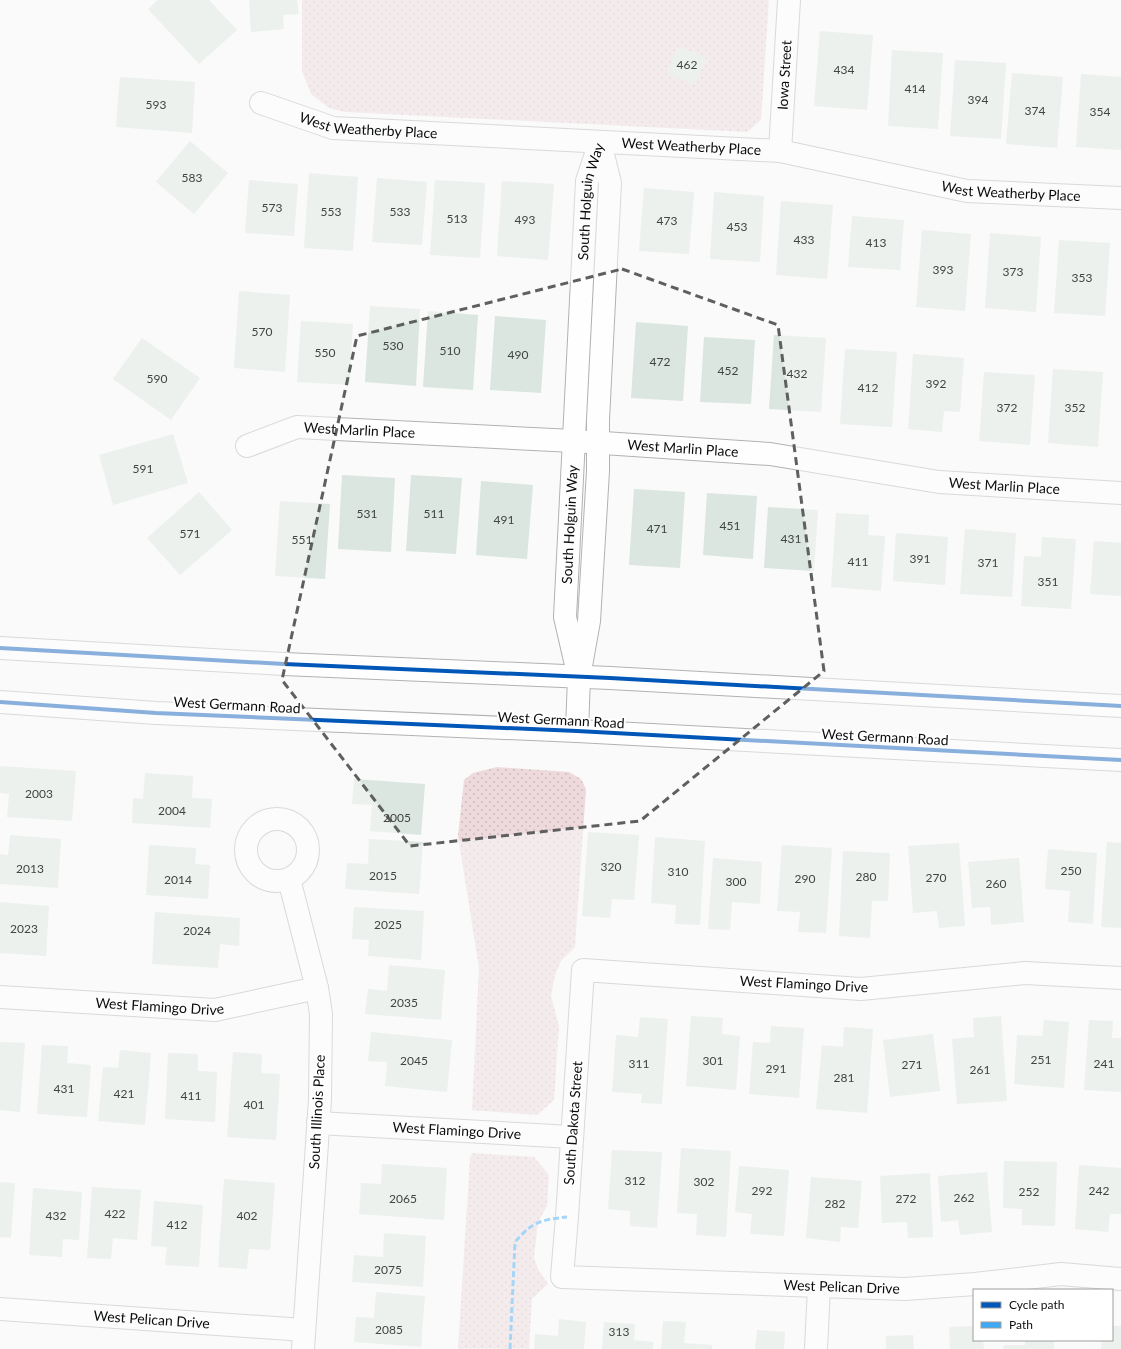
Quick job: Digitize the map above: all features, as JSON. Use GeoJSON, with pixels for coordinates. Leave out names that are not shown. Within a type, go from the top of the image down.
{"type":"FeatureCollection","features":[{"type":"Feature","properties":{"kind":"street","name":"Iowa Street"},"geometry":{"type":"LineString","coordinates":[[780,151],[789,0]]}},
{"type":"Feature","properties":{"kind":"street","name":"West Weatherby Place"},"geometry":{"type":"LineString","coordinates":[[261,103],[333,128],[780,151],[967,191],[1121,198]]}},
{"type":"Feature","properties":{"kind":"street","name":"South Holguin Way"},"geometry":{"type":"LineString","coordinates":[[579,677],[565,617],[587,181],[600,142]]}},
{"type":"Feature","properties":{"kind":"street","name":"South Holguin Way"},"geometry":{"type":"LineString","coordinates":[[576,731],[579,677],[589,621],[598,471],[597,443],[610,183],[600,142]]}},
{"type":"Feature","properties":{"kind":"street","name":"West Marlin Place"},"geometry":{"type":"LineString","coordinates":[[247,446],[297,427],[573,441],[770,454],[940,482],[1121,493]]}},
{"type":"Feature","properties":{"kind":"street"},"geometry":{"type":"LineString","coordinates":[[0,648],[284,664],[579,677],[1121,706]]}},
{"type":"Feature","properties":{"kind":"street","name":"West Germann Road"},"geometry":{"type":"LineString","coordinates":[[0,702],[164,713],[576,731],[1121,760]]}},
{"type":"Feature","properties":{"kind":"street","name":"South Illinois Place"},"geometry":{"type":"LineString","coordinates":[[289,879],[317,988],[321,1014],[318,1123],[304,1339]]}},
{"type":"Feature","properties":{"kind":"street","name":"West Flamingo Drive"},"geometry":{"type":"LineString","coordinates":[[583,970],[861,989],[1025,973],[1121,978]]}},
{"type":"Feature","properties":{"kind":"street","name":"South Dakota Street"},"geometry":{"type":"LineString","coordinates":[[562,1276],[583,970]]}},
{"type":"Feature","properties":{"kind":"street","name":"West Flamingo Drive"},"geometry":{"type":"LineString","coordinates":[[0,997],[215,1010],[317,988]]}},
{"type":"Feature","properties":{"kind":"street","name":"West Flamingo Drive"},"geometry":{"type":"LineString","coordinates":[[318,1123],[572,1137]]}},
{"type":"Feature","properties":{"kind":"street","name":"West Pelican Drive"},"geometry":{"type":"LineString","coordinates":[[562,1276],[820,1287],[905,1289],[975,1284],[1061,1274],[1121,1278]]}},
{"type":"Feature","properties":{"kind":"street"},"geometry":{"type":"LineString","coordinates":[[816,1349],[820,1287]]}},
{"type":"Feature","properties":{"kind":"street","name":"West Pelican Drive"},"geometry":{"type":"LineString","coordinates":[[0,1309],[304,1339]]}},
{"type":"Feature","properties":{"kind":"highlighted area"},"geometry":{"type":"Polygon","coordinates":[[[622,269],[778,325],[824,671],[640,821],[410,846],[282,680],[357,336],[622,269]]]}},
{"type":"Feature","properties":{"kind":"shaded area"},"geometry":{"type":"Polygon","coordinates":[[[302,0],[769,0],[761,120],[747,132],[345,112],[329,108],[311,94],[302,71],[302,0]]]}},
{"type":"Feature","properties":{"kind":"shaded area"},"geometry":{"type":"Polygon","coordinates":[[[497,767],[569,772],[581,779],[586,789],[575,947],[561,961],[555,975],[551,996],[559,1026],[554,1100],[537,1115],[472,1110],[479,968],[458,836],[464,780],[473,773],[497,767]]]}},
{"type":"Feature","properties":{"kind":"shaded area"},"geometry":{"type":"Polygon","coordinates":[[[472,1153],[534,1157],[549,1175],[547,1206],[538,1222],[534,1258],[538,1269],[548,1284],[532,1299],[529,1349],[458,1349],[470,1159],[472,1153]]]}},
{"type":"Feature","properties":{"kind":"building"},"geometry":{"type":"Polygon","coordinates":[[[158,0],[209,0],[237,30],[199,64],[148,9],[158,0]]]}},
{"type":"Feature","properties":{"kind":"building"},"geometry":{"type":"Polygon","coordinates":[[[249,0],[297,0],[299,14],[283,15],[284,29],[251,32],[249,0]]]}},
{"type":"Feature","properties":{"kind":"building"},"geometry":{"type":"Polygon","coordinates":[[[820,31],[873,35],[867,110],[814,106],[820,31]]]}},
{"type":"Feature","properties":{"kind":"building"},"geometry":{"type":"Polygon","coordinates":[[[678,46],[706,57],[695,85],[667,73],[678,46]]]}},
{"type":"Feature","properties":{"kind":"building"},"geometry":{"type":"Polygon","coordinates":[[[892,50],[943,53],[938,129],[888,126],[892,50]]]}},
{"type":"Feature","properties":{"kind":"building"},"geometry":{"type":"Polygon","coordinates":[[[955,60],[1006,63],[1001,139],[950,136],[955,60]]]}},
{"type":"Feature","properties":{"kind":"building"},"geometry":{"type":"Polygon","coordinates":[[[1012,73],[1063,77],[1057,148],[1006,144],[1012,73]]]}},
{"type":"Feature","properties":{"kind":"building"},"geometry":{"type":"Polygon","coordinates":[[[1081,74],[1121,77],[1121,150],[1076,147],[1081,74]]]}},
{"type":"Feature","properties":{"kind":"building"},"geometry":{"type":"Polygon","coordinates":[[[120,77],[195,82],[192,133],[116,127],[120,77]]]}},
{"type":"Feature","properties":{"kind":"building"},"geometry":{"type":"Polygon","coordinates":[[[190,141],[228,173],[194,214],[156,182],[190,141]]]}},
{"type":"Feature","properties":{"kind":"building"},"geometry":{"type":"Polygon","coordinates":[[[309,173],[358,177],[353,251],[304,248],[309,173]]]}},
{"type":"Feature","properties":{"kind":"building"},"geometry":{"type":"Polygon","coordinates":[[[377,178],[427,182],[422,245],[372,242],[377,178]]]}},
{"type":"Feature","properties":{"kind":"building"},"geometry":{"type":"Polygon","coordinates":[[[249,180],[298,184],[294,236],[245,233],[249,180]]]}},
{"type":"Feature","properties":{"kind":"building"},"geometry":{"type":"Polygon","coordinates":[[[435,180],[485,183],[480,258],[430,255],[435,180]]]}},
{"type":"Feature","properties":{"kind":"building"},"geometry":{"type":"Polygon","coordinates":[[[502,181],[554,184],[548,260],[497,256],[502,181]]]}},
{"type":"Feature","properties":{"kind":"building"},"geometry":{"type":"Polygon","coordinates":[[[644,188],[694,192],[689,254],[639,251],[644,188]]]}},
{"type":"Feature","properties":{"kind":"building"},"geometry":{"type":"Polygon","coordinates":[[[714,192],[764,196],[760,262],[710,259],[714,192]]]}},
{"type":"Feature","properties":{"kind":"building"},"geometry":{"type":"Polygon","coordinates":[[[781,201],[833,205],[827,279],[776,275],[781,201]]]}},
{"type":"Feature","properties":{"kind":"building"},"geometry":{"type":"Polygon","coordinates":[[[852,216],[904,220],[900,270],[848,267],[852,216]]]}},
{"type":"Feature","properties":{"kind":"building"},"geometry":{"type":"Polygon","coordinates":[[[922,230],[971,234],[965,311],[916,307],[922,230]]]}},
{"type":"Feature","properties":{"kind":"building"},"geometry":{"type":"Polygon","coordinates":[[[990,233],[1041,237],[1036,312],[985,308],[990,233]]]}},
{"type":"Feature","properties":{"kind":"building"},"geometry":{"type":"Polygon","coordinates":[[[1059,240],[1110,243],[1105,316],[1054,313],[1059,240]]]}},
{"type":"Feature","properties":{"kind":"building"},"geometry":{"type":"Polygon","coordinates":[[[239,291],[290,295],[285,372],[234,368],[239,291]]]}},
{"type":"Feature","properties":{"kind":"building"},"geometry":{"type":"Polygon","coordinates":[[[370,306],[420,309],[416,386],[365,382],[370,306]]]}},
{"type":"Feature","properties":{"kind":"building"},"geometry":{"type":"Polygon","coordinates":[[[428,311],[478,315],[473,390],[423,387],[428,311]]]}},
{"type":"Feature","properties":{"kind":"building"},"geometry":{"type":"Polygon","coordinates":[[[495,316],[546,320],[541,393],[490,390],[495,316]]]}},
{"type":"Feature","properties":{"kind":"building"},"geometry":{"type":"Polygon","coordinates":[[[301,321],[353,324],[349,385],[297,382],[301,321]]]}},
{"type":"Feature","properties":{"kind":"building"},"geometry":{"type":"Polygon","coordinates":[[[636,322],[688,326],[683,401],[631,398],[636,322]]]}},
{"type":"Feature","properties":{"kind":"building"},"geometry":{"type":"Polygon","coordinates":[[[774,335],[826,338],[821,412],[769,409],[774,335]]]}},
{"type":"Feature","properties":{"kind":"building"},"geometry":{"type":"Polygon","coordinates":[[[704,337],[755,340],[751,404],[700,402],[704,337]]]}},
{"type":"Feature","properties":{"kind":"building"},"geometry":{"type":"Polygon","coordinates":[[[142,338],[200,378],[171,420],[113,379],[142,338]]]}},
{"type":"Feature","properties":{"kind":"building"},"geometry":{"type":"Polygon","coordinates":[[[845,349],[897,352],[892,427],[840,424],[845,349]]]}},
{"type":"Feature","properties":{"kind":"building"},"geometry":{"type":"Polygon","coordinates":[[[913,354],[964,358],[960,412],[944,411],[942,432],[908,429],[913,354]]]}},
{"type":"Feature","properties":{"kind":"building"},"geometry":{"type":"Polygon","coordinates":[[[1053,369],[1103,372],[1098,447],[1048,443],[1053,369]]]}},
{"type":"Feature","properties":{"kind":"building"},"geometry":{"type":"Polygon","coordinates":[[[984,372],[1035,375],[1030,445],[979,441],[984,372]]]}},
{"type":"Feature","properties":{"kind":"building"},"geometry":{"type":"Polygon","coordinates":[[[173,434],[188,483],[113,505],[99,455],[173,434]]]}},
{"type":"Feature","properties":{"kind":"building"},"geometry":{"type":"Polygon","coordinates":[[[342,475],[395,478],[391,552],[338,549],[342,475]]]}},
{"type":"Feature","properties":{"kind":"building"},"geometry":{"type":"Polygon","coordinates":[[[411,475],[462,478],[456,554],[406,551],[411,475]]]}},
{"type":"Feature","properties":{"kind":"building"},"geometry":{"type":"Polygon","coordinates":[[[481,481],[533,485],[527,559],[476,555],[481,481]]]}},
{"type":"Feature","properties":{"kind":"building"},"geometry":{"type":"Polygon","coordinates":[[[634,489],[685,492],[680,568],[629,565],[634,489]]]}},
{"type":"Feature","properties":{"kind":"building"},"geometry":{"type":"Polygon","coordinates":[[[199,492],[232,530],[180,575],[147,538],[199,492]]]}},
{"type":"Feature","properties":{"kind":"building"},"geometry":{"type":"Polygon","coordinates":[[[707,493],[757,496],[753,559],[703,555],[707,493]]]}},
{"type":"Feature","properties":{"kind":"building"},"geometry":{"type":"Polygon","coordinates":[[[280,501],[330,504],[325,579],[275,576],[280,501]]]}},
{"type":"Feature","properties":{"kind":"building"},"geometry":{"type":"Polygon","coordinates":[[[768,507],[818,510],[814,571],[764,568],[768,507]]]}},
{"type":"Feature","properties":{"kind":"building"},"geometry":{"type":"Polygon","coordinates":[[[836,513],[869,515],[868,535],[885,536],[881,591],[831,587],[836,513]]]}},
{"type":"Feature","properties":{"kind":"building"},"geometry":{"type":"Polygon","coordinates":[[[965,529],[1016,533],[1012,597],[960,594],[965,529]]]}},
{"type":"Feature","properties":{"kind":"building"},"geometry":{"type":"Polygon","coordinates":[[[896,533],[948,537],[945,585],[893,581],[896,533]]]}},
{"type":"Feature","properties":{"kind":"building"},"geometry":{"type":"Polygon","coordinates":[[[1042,537],[1076,539],[1071,609],[1021,606],[1024,556],[1041,557],[1042,537]]]}},
{"type":"Feature","properties":{"kind":"building"},"geometry":{"type":"Polygon","coordinates":[[[1094,541],[1121,543],[1121,596],[1090,594],[1094,541]]]}},
{"type":"Feature","properties":{"kind":"building"},"geometry":{"type":"Polygon","coordinates":[[[0,766],[76,771],[72,821],[7,817],[9,794],[0,793],[0,766]]]}},
{"type":"Feature","properties":{"kind":"building"},"geometry":{"type":"Polygon","coordinates":[[[145,773],[193,776],[192,798],[212,799],[210,828],[132,823],[133,798],[143,799],[145,773]]]}},
{"type":"Feature","properties":{"kind":"building"},"geometry":{"type":"Polygon","coordinates":[[[354,779],[425,784],[421,835],[370,831],[372,805],[352,804],[354,779]]]}},
{"type":"Feature","properties":{"kind":"building"},"geometry":{"type":"Polygon","coordinates":[[[588,832],[639,835],[634,900],[612,899],[610,918],[582,916],[588,832]]]}},
{"type":"Feature","properties":{"kind":"building"},"geometry":{"type":"Polygon","coordinates":[[[10,835],[61,839],[58,888],[0,884],[0,854],[8,855],[10,835]]]}},
{"type":"Feature","properties":{"kind":"building"},"geometry":{"type":"Polygon","coordinates":[[[655,837],[705,841],[700,925],[675,924],[676,905],[651,903],[655,837]]]}},
{"type":"Feature","properties":{"kind":"building"},"geometry":{"type":"Polygon","coordinates":[[[369,839],[423,842],[419,894],[345,889],[347,863],[368,864],[369,839]]]}},
{"type":"Feature","properties":{"kind":"building"},"geometry":{"type":"Polygon","coordinates":[[[1107,842],[1121,843],[1121,928],[1101,927],[1107,842]]]}},
{"type":"Feature","properties":{"kind":"building"},"geometry":{"type":"Polygon","coordinates":[[[959,843],[965,926],[939,928],[937,911],[913,913],[908,846],[959,843]]]}},
{"type":"Feature","properties":{"kind":"building"},"geometry":{"type":"Polygon","coordinates":[[[149,845],[196,848],[195,864],[210,865],[208,899],[146,895],[149,845]]]}},
{"type":"Feature","properties":{"kind":"building"},"geometry":{"type":"Polygon","coordinates":[[[782,845],[832,848],[826,933],[798,932],[800,912],[777,911],[782,845]]]}},
{"type":"Feature","properties":{"kind":"building"},"geometry":{"type":"Polygon","coordinates":[[[1048,849],[1097,853],[1093,924],[1068,922],[1070,891],[1045,889],[1048,849]]]}},
{"type":"Feature","properties":{"kind":"building"},"geometry":{"type":"Polygon","coordinates":[[[843,851],[890,853],[888,901],[872,901],[870,938],[839,936],[843,851]]]}},
{"type":"Feature","properties":{"kind":"building"},"geometry":{"type":"Polygon","coordinates":[[[713,858],[762,862],[760,904],[732,902],[730,930],[708,929],[713,858]]]}},
{"type":"Feature","properties":{"kind":"building"},"geometry":{"type":"Polygon","coordinates":[[[1019,858],[1024,922],[991,925],[990,907],[972,908],[968,862],[1019,858]]]}},
{"type":"Feature","properties":{"kind":"building"},"geometry":{"type":"Polygon","coordinates":[[[0,902],[49,906],[46,956],[0,953],[0,902]]]}},
{"type":"Feature","properties":{"kind":"building"},"geometry":{"type":"Polygon","coordinates":[[[354,907],[424,911],[421,960],[368,956],[369,940],[352,939],[354,907]]]}},
{"type":"Feature","properties":{"kind":"building"},"geometry":{"type":"Polygon","coordinates":[[[155,912],[240,918],[239,946],[220,944],[218,968],[152,964],[155,912]]]}},
{"type":"Feature","properties":{"kind":"building"},"geometry":{"type":"Polygon","coordinates":[[[389,965],[445,970],[441,1020],[365,1014],[368,989],[387,991],[389,965]]]}},
{"type":"Feature","properties":{"kind":"building"},"geometry":{"type":"Polygon","coordinates":[[[691,1016],[723,1018],[722,1034],[740,1036],[736,1090],[686,1086],[691,1016]]]}},
{"type":"Feature","properties":{"kind":"building"},"geometry":{"type":"Polygon","coordinates":[[[1001,1016],[1007,1101],[957,1104],[952,1039],[974,1037],[973,1018],[1001,1016]]]}},
{"type":"Feature","properties":{"kind":"building"},"geometry":{"type":"Polygon","coordinates":[[[640,1017],[668,1019],[662,1104],[641,1103],[642,1094],[612,1092],[616,1035],[638,1037],[640,1017]]]}},
{"type":"Feature","properties":{"kind":"building"},"geometry":{"type":"Polygon","coordinates":[[[1044,1020],[1069,1022],[1064,1088],[1014,1084],[1017,1035],[1042,1036],[1044,1020]]]}},
{"type":"Feature","properties":{"kind":"building"},"geometry":{"type":"Polygon","coordinates":[[[1089,1020],[1113,1021],[1112,1038],[1121,1038],[1121,1092],[1084,1090],[1089,1020]]]}},
{"type":"Feature","properties":{"kind":"building"},"geometry":{"type":"Polygon","coordinates":[[[771,1026],[804,1028],[799,1098],[749,1094],[753,1042],[770,1043],[771,1026]]]}},
{"type":"Feature","properties":{"kind":"building"},"geometry":{"type":"Polygon","coordinates":[[[844,1027],[873,1029],[867,1113],[816,1109],[822,1045],[843,1047],[844,1027]]]}},
{"type":"Feature","properties":{"kind":"building"},"geometry":{"type":"Polygon","coordinates":[[[371,1032],[452,1040],[447,1092],[385,1086],[387,1062],[368,1061],[371,1032]]]}},
{"type":"Feature","properties":{"kind":"building"},"geometry":{"type":"Polygon","coordinates":[[[933,1034],[940,1091],[890,1097],[883,1040],[933,1034]]]}},
{"type":"Feature","properties":{"kind":"building"},"geometry":{"type":"Polygon","coordinates":[[[0,1042],[25,1043],[20,1112],[0,1110],[0,1042]]]}},
{"type":"Feature","properties":{"kind":"building"},"geometry":{"type":"Polygon","coordinates":[[[42,1045],[68,1046],[67,1063],[91,1065],[87,1117],[37,1114],[42,1045]]]}},
{"type":"Feature","properties":{"kind":"building"},"geometry":{"type":"Polygon","coordinates":[[[120,1050],[151,1053],[145,1125],[98,1121],[103,1067],[118,1068],[120,1050]]]}},
{"type":"Feature","properties":{"kind":"building"},"geometry":{"type":"Polygon","coordinates":[[[233,1052],[262,1054],[261,1073],[280,1074],[276,1140],[227,1137],[233,1052]]]}},
{"type":"Feature","properties":{"kind":"building"},"geometry":{"type":"Polygon","coordinates":[[[168,1053],[198,1054],[198,1071],[217,1072],[215,1122],[165,1119],[168,1053]]]}},
{"type":"Feature","properties":{"kind":"building"},"geometry":{"type":"Polygon","coordinates":[[[681,1148],[731,1151],[726,1237],[696,1235],[697,1214],[677,1213],[681,1148]]]}},
{"type":"Feature","properties":{"kind":"building"},"geometry":{"type":"Polygon","coordinates":[[[612,1150],[662,1152],[657,1228],[630,1226],[630,1211],[608,1209],[612,1150]]]}},
{"type":"Feature","properties":{"kind":"building"},"geometry":{"type":"Polygon","coordinates":[[[1004,1161],[1057,1162],[1055,1226],[1022,1225],[1022,1209],[1003,1208],[1004,1161]]]}},
{"type":"Feature","properties":{"kind":"building"},"geometry":{"type":"Polygon","coordinates":[[[382,1164],[447,1168],[444,1220],[359,1214],[361,1183],[381,1184],[382,1164]]]}},
{"type":"Feature","properties":{"kind":"building"},"geometry":{"type":"Polygon","coordinates":[[[1079,1165],[1121,1168],[1121,1214],[1110,1214],[1108,1232],[1075,1229],[1079,1165]]]}},
{"type":"Feature","properties":{"kind":"building"},"geometry":{"type":"Polygon","coordinates":[[[739,1166],[789,1170],[784,1236],[750,1234],[752,1214],[735,1212],[739,1166]]]}},
{"type":"Feature","properties":{"kind":"building"},"geometry":{"type":"Polygon","coordinates":[[[987,1172],[992,1232],[960,1235],[958,1220],[941,1222],[938,1176],[987,1172]]]}},
{"type":"Feature","properties":{"kind":"building"},"geometry":{"type":"Polygon","coordinates":[[[930,1173],[933,1237],[908,1238],[907,1222],[882,1223],[880,1176],[930,1173]]]}},
{"type":"Feature","properties":{"kind":"building"},"geometry":{"type":"Polygon","coordinates":[[[811,1177],[862,1181],[858,1228],[841,1227],[840,1242],[806,1238],[811,1177]]]}},
{"type":"Feature","properties":{"kind":"building"},"geometry":{"type":"Polygon","coordinates":[[[224,1179],[275,1183],[270,1250],[249,1249],[247,1269],[218,1267],[224,1179]]]}},
{"type":"Feature","properties":{"kind":"building"},"geometry":{"type":"Polygon","coordinates":[[[0,1182],[15,1183],[11,1238],[0,1237],[0,1182]]]}},
{"type":"Feature","properties":{"kind":"building"},"geometry":{"type":"Polygon","coordinates":[[[92,1187],[141,1190],[137,1240],[113,1238],[111,1259],[87,1258],[92,1187]]]}},
{"type":"Feature","properties":{"kind":"building"},"geometry":{"type":"Polygon","coordinates":[[[33,1188],[82,1192],[79,1240],[63,1239],[62,1257],[29,1255],[33,1188]]]}},
{"type":"Feature","properties":{"kind":"building"},"geometry":{"type":"Polygon","coordinates":[[[154,1201],[203,1205],[199,1267],[165,1265],[167,1247],[151,1246],[154,1201]]]}},
{"type":"Feature","properties":{"kind":"building"},"geometry":{"type":"Polygon","coordinates":[[[384,1233],[426,1236],[423,1287],[352,1282],[354,1255],[383,1257],[384,1233]]]}},
{"type":"Feature","properties":{"kind":"building"},"geometry":{"type":"Polygon","coordinates":[[[376,1292],[425,1296],[421,1347],[354,1342],[356,1317],[374,1318],[376,1292]]]}},
{"type":"Feature","properties":{"kind":"building"},"geometry":{"type":"Polygon","coordinates":[[[559,1319],[586,1322],[584,1349],[534,1349],[535,1334],[558,1336],[559,1319]]]}},
{"type":"Feature","properties":{"kind":"building"},"geometry":{"type":"Polygon","coordinates":[[[663,1321],[686,1322],[684,1343],[712,1345],[712,1349],[661,1349],[663,1321]]]}},
{"type":"Feature","properties":{"kind":"building"},"geometry":{"type":"Polygon","coordinates":[[[604,1322],[635,1324],[634,1340],[653,1342],[653,1349],[602,1349],[604,1322]]]}},
{"type":"Feature","properties":{"kind":"building"},"geometry":{"type":"Polygon","coordinates":[[[973,1326],[973,1341],[983,1341],[984,1349],[950,1349],[949,1327],[973,1326]]]}},
{"type":"Feature","properties":{"kind":"building"},"geometry":{"type":"Polygon","coordinates":[[[1113,1326],[1121,1326],[1121,1349],[1101,1349],[1102,1341],[1113,1341],[1113,1326]]]}},
{"type":"Feature","properties":{"kind":"building"},"geometry":{"type":"Polygon","coordinates":[[[757,1330],[785,1332],[784,1349],[755,1349],[757,1330]]]}},
{"type":"Feature","properties":{"kind":"building"},"geometry":{"type":"Polygon","coordinates":[[[913,1335],[914,1349],[886,1349],[886,1336],[913,1335]]]}},
{"type":"Feature","properties":{"kind":"building"},"geometry":{"type":"Polygon","coordinates":[[[1025,1341],[1054,1341],[1054,1349],[1003,1349],[1004,1345],[1025,1345],[1025,1341]]]}},
{"type":"Feature","properties":{"kind":"marked path"},"geometry":{"type":"LineString","coordinates":[[510,1349],[515,1242],[527,1230],[538,1223],[550,1219],[567,1217]]}},
{"type":"Feature","properties":{"kind":"cycle path"},"geometry":{"type":"LineString","coordinates":[[0,648],[284,664],[610,678],[1121,706]]}},
{"type":"Feature","properties":{"kind":"cycle path"},"geometry":{"type":"LineString","coordinates":[[0,702],[156,713],[577,731],[1121,760]]}}]}
